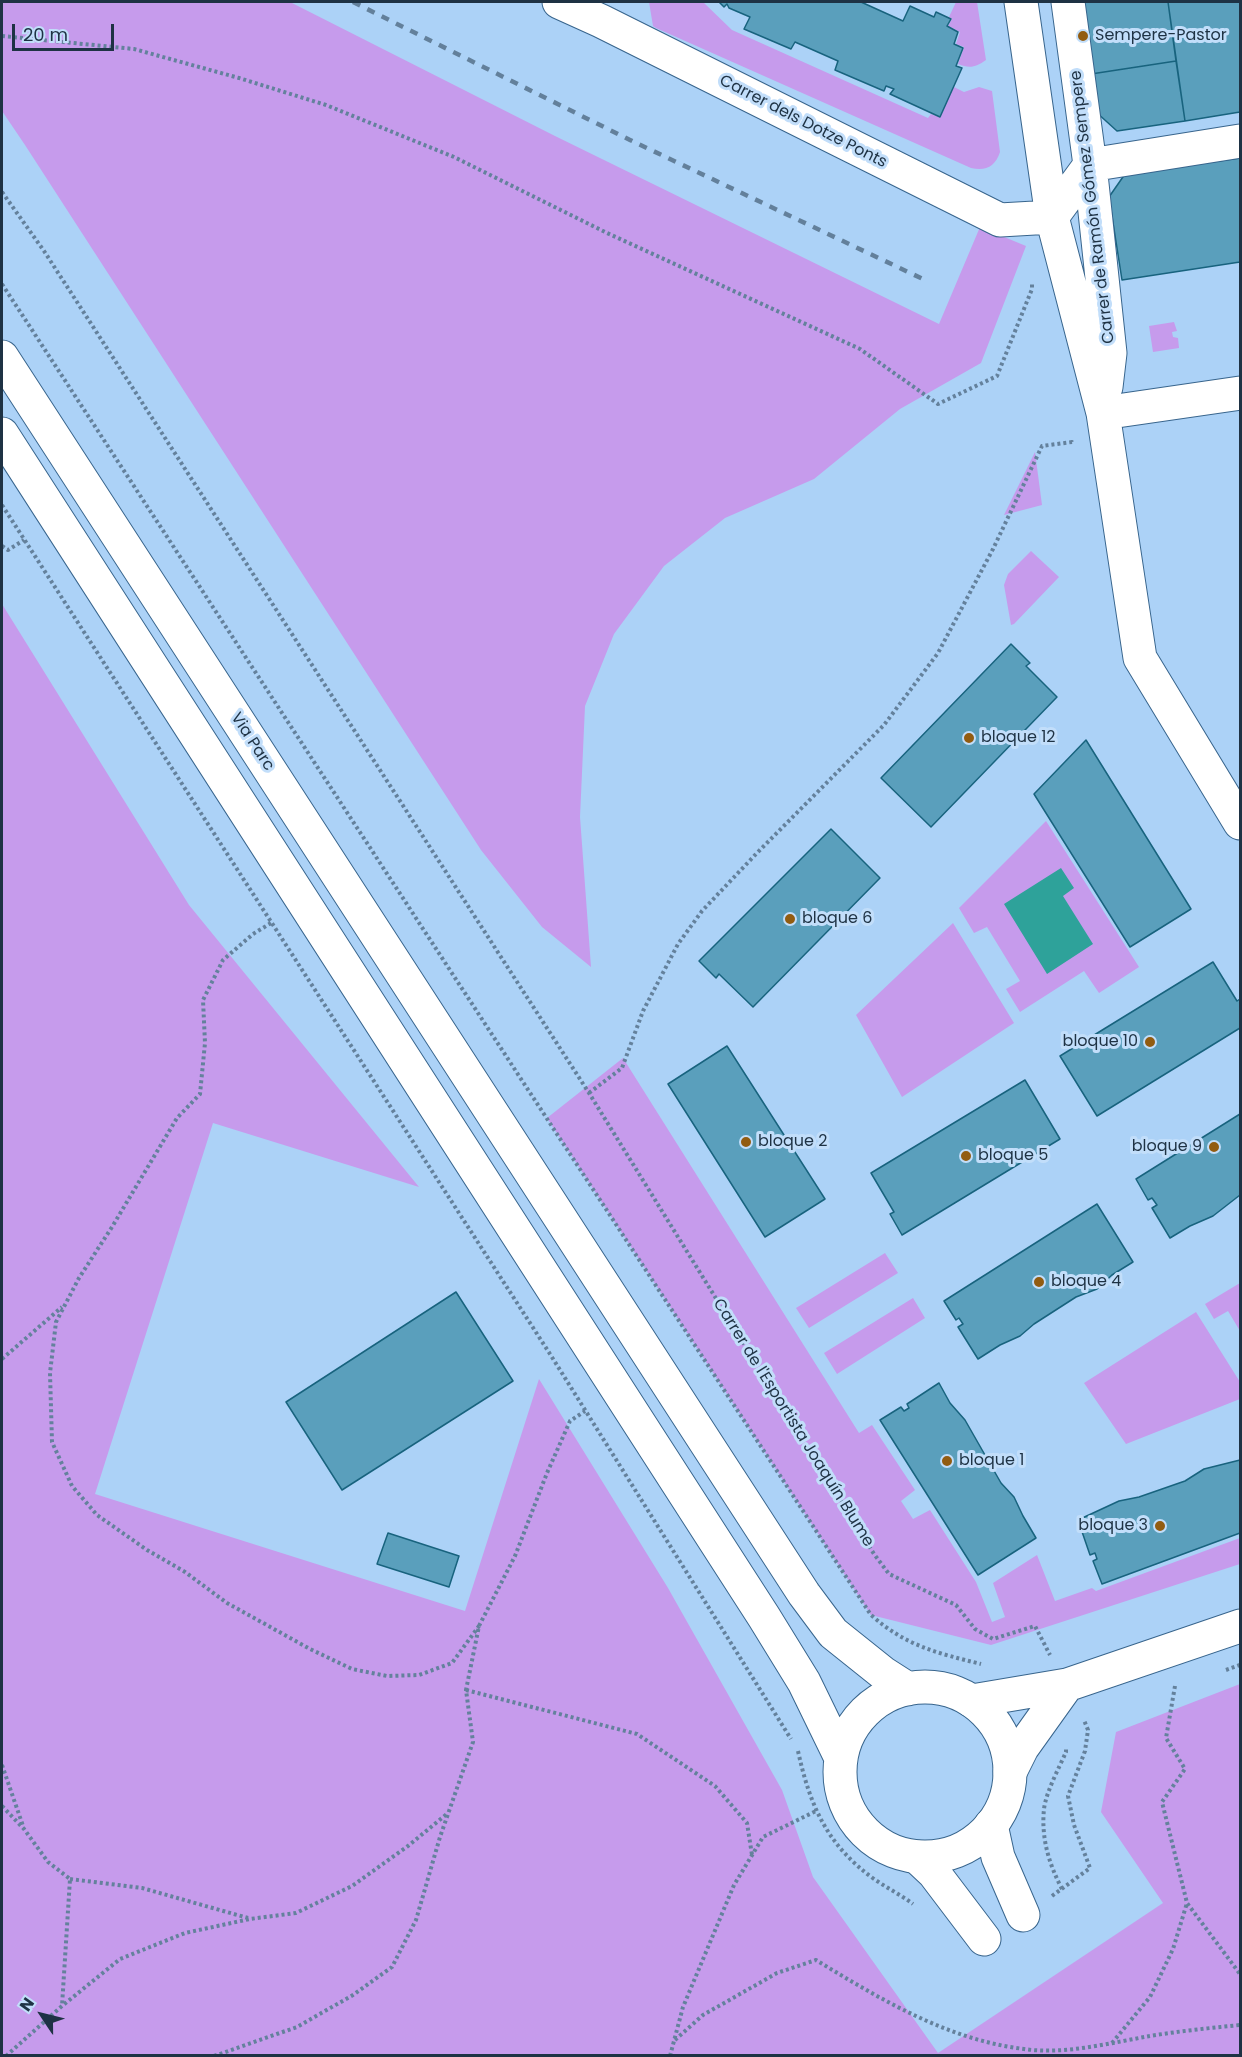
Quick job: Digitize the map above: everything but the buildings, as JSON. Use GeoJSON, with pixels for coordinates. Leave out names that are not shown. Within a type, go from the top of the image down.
{"type":"FeatureCollection","features":[{"type":"Feature","properties":{"kind":"main road","name":"Carrer dels Dotze Ponts"},"geometry":{"type":"LineString","coordinates":[[559,2],[604,11],[1000,220],[1052,216]]}},
{"type":"Feature","properties":{"kind":"main road","name":"Carrer de Ramón Gómez Sempere"},"geometry":{"type":"LineString","coordinates":[[1021,2],[1052,216],[1103,413],[1140,658],[1240,824]]}},
{"type":"Feature","properties":{"kind":"main road","name":"Carrer de Ramón Gómez Sempere"},"geometry":{"type":"LineString","coordinates":[[1068,2],[1090,165],[1110,353],[1103,413]]}},
{"type":"Feature","properties":{"kind":"main road"},"geometry":{"type":"LineString","coordinates":[[1052,216],[1090,165],[1240,141]]}},
{"type":"Feature","properties":{"kind":"main road","name":"Via Parc"},"geometry":{"type":"LineString","coordinates":[[2,357],[804,1594],[833,1633],[883,1673],[908,1689]]}},
{"type":"Feature","properties":{"kind":"main road"},"geometry":{"type":"LineString","coordinates":[[1103,413],[1240,393]]}},
{"type":"Feature","properties":{"kind":"main road"},"geometry":{"type":"LineString","coordinates":[[2,434],[764,1617],[804,1682],[841,1758]]}},
{"type":"Feature","properties":{"kind":"main road"},"geometry":{"type":"LineString","coordinates":[[972,1701],[1060,1694],[1240,1626]]}},
{"type":"Feature","properties":{"kind":"main road"},"geometry":{"type":"LineString","coordinates":[[1010,1772],[1007,1751],[999,1732],[987,1715],[972,1701],[952,1691],[930,1687],[908,1689],[884,1697],[864,1713],[849,1734],[841,1758],[841,1786],[850,1813],[866,1835],[890,1851],[917,1857],[945,1855],[971,1844],[991,1825],[1005,1800],[1010,1772],[1022,1748],[1060,1694]]}},
{"type":"Feature","properties":{"kind":"main road"},"geometry":{"type":"LineString","coordinates":[[991,1825],[998,1857],[1023,1915]]}},
{"type":"Feature","properties":{"kind":"main road"},"geometry":{"type":"LineString","coordinates":[[917,1857],[934,1873],[984,1939]]}},
{"type":"Feature","properties":{"kind":"path"},"geometry":{"type":"LineString","coordinates":[[2,36],[134,49],[326,105],[454,156],[607,233],[860,349],[939,404],[997,376],[1032,289],[1032,277]]}},
{"type":"Feature","properties":{"kind":"path","name":"Carrer de l'Esportista Joaquín Blume"},"geometry":{"type":"LineString","coordinates":[[2,192],[44,251],[575,1071],[861,1534],[889,1574],[956,1605],[975,1629],[993,1639],[1035,1626],[1060,1694]]}},
{"type":"Feature","properties":{"kind":"path"},"geometry":{"type":"LineString","coordinates":[[2,284],[871,1615],[909,1642],[982,1665]]}},
{"type":"Feature","properties":{"kind":"path"},"geometry":{"type":"LineString","coordinates":[[589,1093],[622,1068],[643,1011],[673,953],[702,911],[884,725],[932,662],[993,549],[1042,446],[1072,442],[1074,453]]}},
{"type":"Feature","properties":{"kind":"path"},"geometry":{"type":"LineString","coordinates":[[2,546],[8,550],[24,540]]}},
{"type":"Feature","properties":{"kind":"path"},"geometry":{"type":"LineString","coordinates":[[271,923],[223,960],[203,1000],[205,1043],[200,1094],[177,1118],[79,1278],[56,1322],[50,1373],[52,1442],[72,1486],[97,1515],[147,1550],[185,1572],[227,1603],[310,1649],[352,1669],[387,1676],[418,1675],[452,1663],[479,1626],[515,1556],[570,1421],[585,1411]]}},
{"type":"Feature","properties":{"kind":"path"},"geometry":{"type":"LineString","coordinates":[[2,1359],[64,1305]]}},
{"type":"Feature","properties":{"kind":"path"},"geometry":{"type":"LineString","coordinates":[[214,2055],[297,2027],[353,1995],[392,1967],[416,1920],[448,1813],[473,1742],[466,1690],[479,1626]]}},
{"type":"Feature","properties":{"kind":"path"},"geometry":{"type":"LineString","coordinates":[[1175,1686],[1166,1738],[1185,1769],[1161,1802],[1187,1903],[1240,1974]]}},
{"type":"Feature","properties":{"kind":"path"},"geometry":{"type":"LineString","coordinates":[[466,1690],[637,1734],[715,1786],[747,1823],[752,1855]]}},
{"type":"Feature","properties":{"kind":"path"},"geometry":{"type":"LineString","coordinates":[[1060,1694],[1066,1752],[1044,1807],[1044,1840],[1051,1869],[1062,1890]]}},
{"type":"Feature","properties":{"kind":"path"},"geometry":{"type":"LineString","coordinates":[[2,1765],[24,1829]]}},
{"type":"Feature","properties":{"kind":"path"},"geometry":{"type":"LineString","coordinates":[[2,1806],[24,1829],[48,1862],[70,1879],[142,1888],[250,1919]]}},
{"type":"Feature","properties":{"kind":"path"},"geometry":{"type":"LineString","coordinates":[[670,2055],[683,2007],[734,1885],[763,1837],[816,1811]]}},
{"type":"Feature","properties":{"kind":"path"},"geometry":{"type":"LineString","coordinates":[[6,2055],[120,1959],[185,1933],[250,1919],[296,1913],[352,1886],[408,1846],[448,1813]]}},
{"type":"Feature","properties":{"kind":"path"},"geometry":{"type":"LineString","coordinates":[[62,2006],[70,1879]]}},
{"type":"Feature","properties":{"kind":"path"},"geometry":{"type":"LineString","coordinates":[[1112,2043],[1150,1997],[1173,1949],[1187,1903]]}},
{"type":"Feature","properties":{"kind":"path"},"geometry":{"type":"LineString","coordinates":[[675,2040],[703,2015],[777,1973],[816,1960],[907,2011],[958,2035],[1025,2050],[1081,2049],[1240,2025]]}},
{"type":"Feature","properties":{"kind":"shaded area"},"geometry":{"type":"Polygon","coordinates":[[[2,2],[290,2],[555,136],[939,324],[980,227],[1026,246],[981,363],[900,409],[814,479],[725,518],[664,566],[614,634],[585,706],[580,817],[591,967],[542,927],[481,850],[2,111],[2,2]]]}},
{"type":"Feature","properties":{"kind":"shaded area"},"geometry":{"type":"Polygon","coordinates":[[[649,2],[703,2],[732,30],[928,118],[931,114],[937,116],[950,85],[964,92],[979,87],[992,91],[1000,152],[998,157],[989,167],[971,168],[656,28],[653,26],[649,2]]]}},
{"type":"Feature","properties":{"kind":"shaded area"},"geometry":{"type":"Polygon","coordinates":[[[956,2],[977,2],[986,60],[976,66],[958,64],[964,47],[956,44],[960,32],[948,26],[952,19],[949,17],[956,2]]]}},
{"type":"Feature","properties":{"kind":"shaded area"},"geometry":{"type":"Polygon","coordinates":[[[1174,322],[1177,331],[1172,332],[1173,337],[1178,338],[1179,348],[1153,352],[1149,326],[1174,322]]]}},
{"type":"Feature","properties":{"kind":"shaded area"},"geometry":{"type":"Polygon","coordinates":[[[1035,452],[1042,505],[1004,515],[1035,452]]]}},
{"type":"Feature","properties":{"kind":"shaded area"},"geometry":{"type":"Polygon","coordinates":[[[1031,551],[1059,577],[1011,625],[1004,585],[1008,574],[1031,551]]]}},
{"type":"Feature","properties":{"kind":"shaded area"},"geometry":{"type":"Polygon","coordinates":[[[2,604],[189,905],[419,1187],[213,1123],[95,1494],[465,1611],[539,1379],[668,1588],[782,1790],[813,1877],[938,2053],[1163,1903],[1101,1812],[1116,1732],[1240,1684],[1240,2055],[2,2055],[2,604]]]}},
{"type":"Feature","properties":{"kind":"shaded area"},"geometry":{"type":"Polygon","coordinates":[[[1046,821],[1139,967],[1099,993],[1084,971],[1020,1012],[1006,989],[1020,981],[987,927],[974,933],[959,908],[1046,821]]]}},
{"type":"Feature","properties":{"kind":"shaded area"},"geometry":{"type":"Polygon","coordinates":[[[1061,868],[1074,888],[1063,896],[1093,944],[1047,974],[1004,904],[1061,868]]]}},
{"type":"Feature","properties":{"kind":"shaded area"},"geometry":{"type":"Polygon","coordinates":[[[953,923],[1014,1023],[902,1097],[856,1015],[953,923]]]}},
{"type":"Feature","properties":{"kind":"shaded area"},"geometry":{"type":"Polygon","coordinates":[[[623,1058],[859,1433],[872,1425],[915,1490],[901,1501],[913,1519],[930,1510],[976,1582],[992,1622],[1005,1617],[993,1583],[1037,1555],[1055,1601],[1092,1588],[1096,1591],[1240,1538],[1240,1564],[991,1645],[871,1615],[547,1118],[623,1058]]]}},
{"type":"Feature","properties":{"kind":"shaded area"},"geometry":{"type":"Polygon","coordinates":[[[885,1253],[898,1273],[809,1328],[796,1308],[885,1253]]]}},
{"type":"Feature","properties":{"kind":"shaded area"},"geometry":{"type":"Polygon","coordinates":[[[1240,1283],[1240,1331],[1228,1311],[1214,1319],[1205,1304],[1240,1283]]]}},
{"type":"Feature","properties":{"kind":"shaded area"},"geometry":{"type":"Polygon","coordinates":[[[913,1298],[925,1318],[837,1374],[824,1353],[913,1298]]]}},
{"type":"Feature","properties":{"kind":"shaded area"},"geometry":{"type":"Polygon","coordinates":[[[1196,1312],[1240,1382],[1240,1399],[1126,1444],[1084,1383],[1196,1312]]]}},
{"type":"Feature","properties":{"kind":"railway"},"geometry":{"type":"LineString","coordinates":[[353,2],[630,140],[925,280]]}},
{"type":"Feature","properties":{"kind":"place","name":"Sempere-Pastor"},"geometry":{"type":"Point","coordinates":[1083,36]}},
{"type":"Feature","properties":{"kind":"place","name":"bloque 12"},"geometry":{"type":"Point","coordinates":[969,738]}},
{"type":"Feature","properties":{"kind":"place","name":"bloque 6"},"geometry":{"type":"Point","coordinates":[790,919]}},
{"type":"Feature","properties":{"kind":"place","name":"bloque 10"},"geometry":{"type":"Point","coordinates":[1150,1042]}},
{"type":"Feature","properties":{"kind":"place","name":"bloque 2"},"geometry":{"type":"Point","coordinates":[746,1142]}},
{"type":"Feature","properties":{"kind":"place","name":"bloque 9"},"geometry":{"type":"Point","coordinates":[1214,1147]}},
{"type":"Feature","properties":{"kind":"place","name":"bloque 5"},"geometry":{"type":"Point","coordinates":[966,1156]}},
{"type":"Feature","properties":{"kind":"place","name":"bloque 4"},"geometry":{"type":"Point","coordinates":[1039,1282]}},
{"type":"Feature","properties":{"kind":"place","name":"bloque 1"},"geometry":{"type":"Point","coordinates":[947,1461]}},
{"type":"Feature","properties":{"kind":"place","name":"bloque 3"},"geometry":{"type":"Point","coordinates":[1160,1526]}}]}
